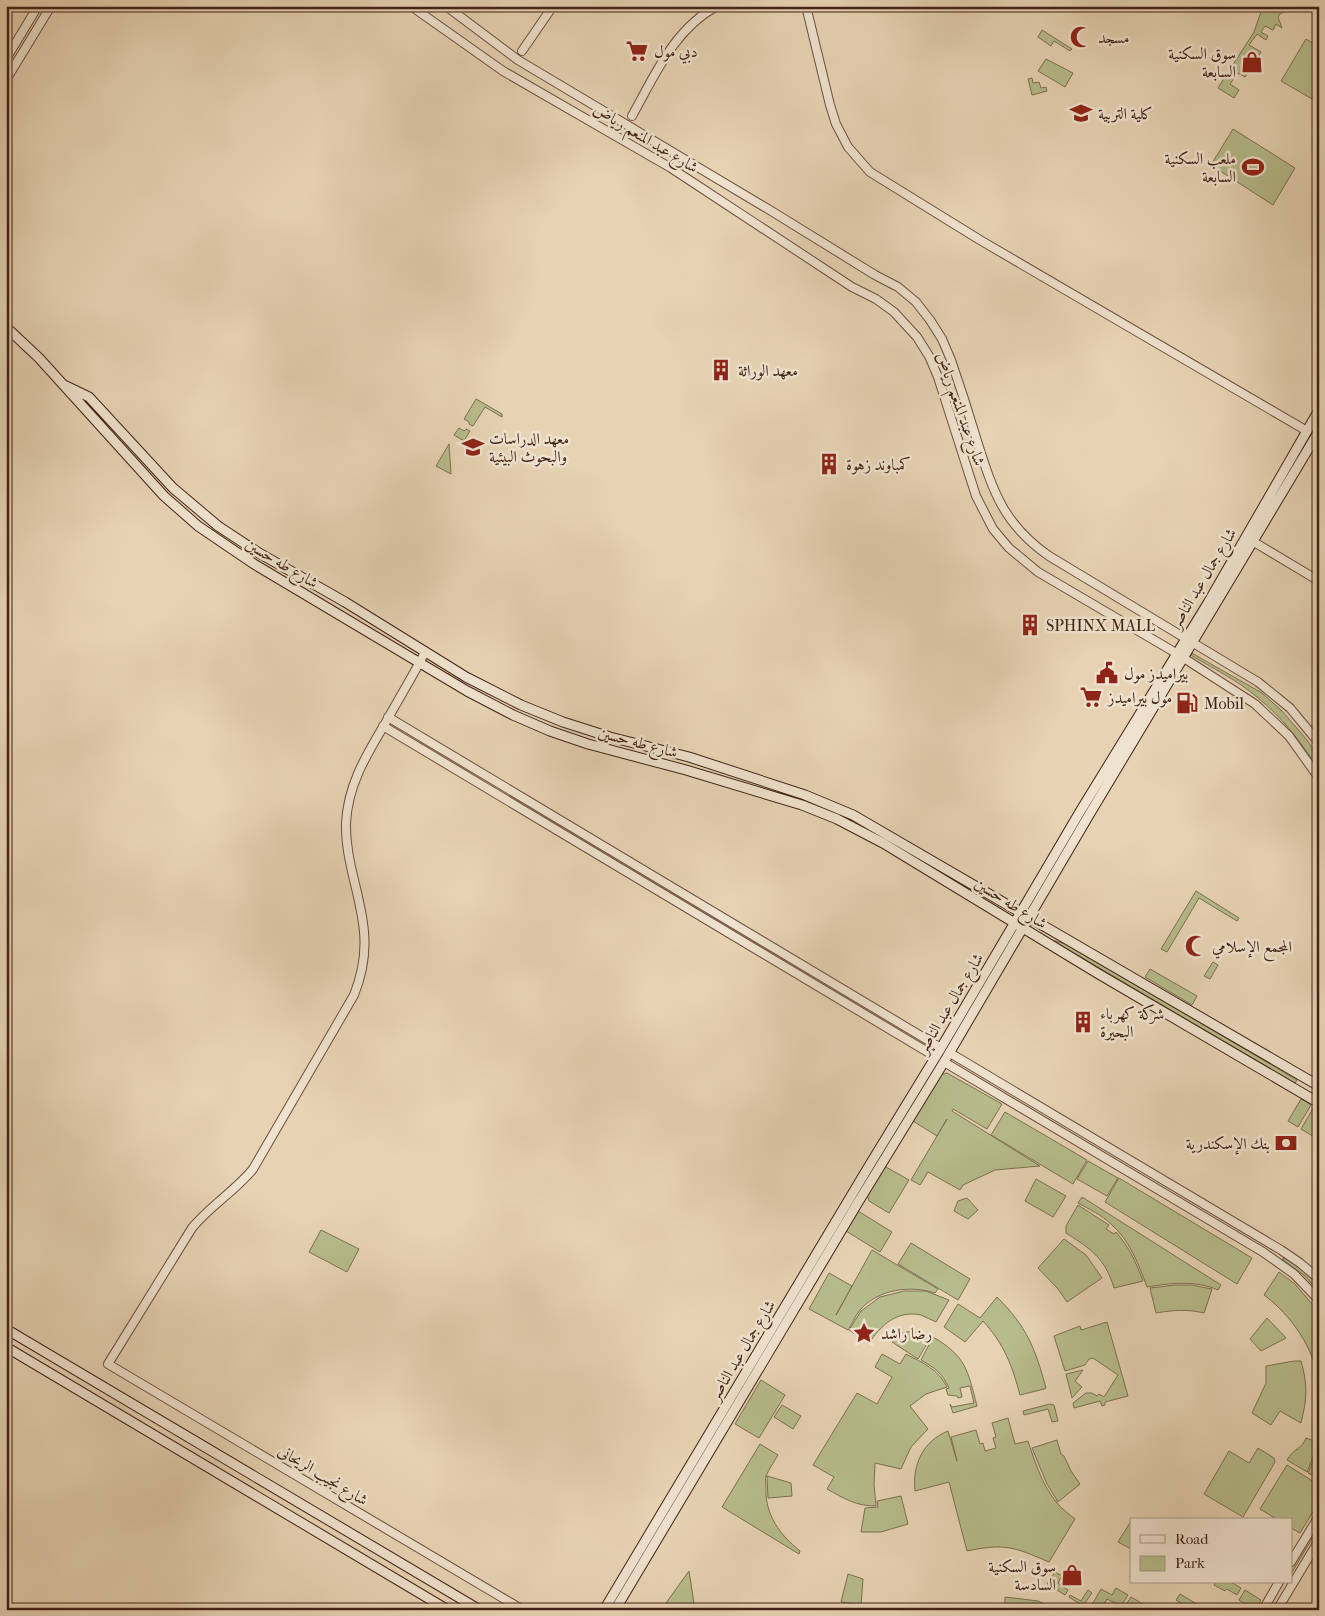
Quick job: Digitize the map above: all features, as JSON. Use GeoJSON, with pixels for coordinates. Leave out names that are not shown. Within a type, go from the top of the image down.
{"type":"FeatureCollection","features":[{"type":"Feature","properties":{"kind":"main road","name":"شارع طه حسين"},"geometry":{"type":"LineString","coordinates":[[6,327],[30,349],[164,496],[198,526],[254,564],[420,663],[497,708],[550,731],[588,744],[771,795],[838,819],[872,836],[1019,926],[1319,1104]]}},
{"type":"Feature","properties":{"kind":"main road","name":"شارع طه حسين"},"geometry":{"type":"LineString","coordinates":[[62,384],[89,396],[173,488],[218,526],[258,553],[345,602],[484,687],[563,722],[610,737],[689,757],[805,795],[876,826],[1319,1086]]}},
{"type":"Feature","properties":{"kind":"main road","name":"شارع جمال عبد الناصر"},"geometry":{"type":"LineString","coordinates":[[1189,641],[1208,603],[1319,410]]}},
{"type":"Feature","properties":{"kind":"main road","name":"شارع جمال عبد الناصر"},"geometry":{"type":"LineString","coordinates":[[611,1607],[883,1142],[946,1050],[1037,893],[1189,641],[1254,542],[1319,431]]}},
{"type":"Feature","properties":{"kind":"main road","name":"شارع جمال عبد الناصر"},"geometry":{"type":"LineString","coordinates":[[611,1607],[892,1147],[940,1059]]}},
{"type":"Feature","properties":{"kind":"main road"},"geometry":{"type":"LineString","coordinates":[[1300,1092],[1306,1079]]}},
{"type":"Feature","properties":{"kind":"main road"},"geometry":{"type":"LineString","coordinates":[[891,1130],[899,1135]]}},
{"type":"Feature","properties":{"kind":"main road"},"geometry":{"type":"LineString","coordinates":[[883,1142],[892,1147]]}},
{"type":"Feature","properties":{"kind":"main road"},"geometry":{"type":"LineString","coordinates":[[6,1329],[480,1610]]}},
{"type":"Feature","properties":{"kind":"main road"},"geometry":{"type":"LineString","coordinates":[[6,1347],[448,1610]]}},
{"type":"Feature","properties":{"kind":"street"},"geometry":{"type":"LineString","coordinates":[[6,59],[38,6]]}},
{"type":"Feature","properties":{"kind":"street"},"geometry":{"type":"LineString","coordinates":[[6,80],[50,6]]}},
{"type":"Feature","properties":{"kind":"street","name":"شارع عبد المنعم رياض"},"geometry":{"type":"LineString","coordinates":[[411,6],[503,71],[671,168],[852,286],[880,301],[894,312],[917,337],[934,366],[976,496],[987,518],[1001,539],[1018,557],[1038,572],[1242,694],[1267,714],[1294,742],[1319,778]]}},
{"type":"Feature","properties":{"kind":"street","name":"شارع عبد المنعم رياض"},"geometry":{"type":"LineString","coordinates":[[446,6],[518,60],[773,212],[875,276],[898,287],[916,302],[933,324],[947,349],[994,490],[1004,510],[1016,527],[1049,556],[1258,682],[1299,718],[1319,743]]}},
{"type":"Feature","properties":{"kind":"street"},"geometry":{"type":"LineString","coordinates":[[522,51],[553,6]]}},
{"type":"Feature","properties":{"kind":"street"},"geometry":{"type":"LineString","coordinates":[[632,116],[672,46],[694,22],[717,6]]}},
{"type":"Feature","properties":{"kind":"street"},"geometry":{"type":"LineString","coordinates":[[806,6],[836,124],[848,146],[870,172],[973,236],[1306,431]]}},
{"type":"Feature","properties":{"kind":"street"},"geometry":{"type":"LineString","coordinates":[[671,168],[678,156]]}},
{"type":"Feature","properties":{"kind":"street"},"geometry":{"type":"LineString","coordinates":[[1254,542],[1319,581]]}},
{"type":"Feature","properties":{"kind":"street"},"geometry":{"type":"LineString","coordinates":[[425,652],[383,726],[1276,1260],[1310,1289],[1319,1300]]}},
{"type":"Feature","properties":{"kind":"street"},"geometry":{"type":"LineString","coordinates":[[388,717],[1281,1250],[1300,1262],[1319,1279]]}},
{"type":"Feature","properties":{"kind":"street","name":"شارع نجيب الريحانى"},"geometry":{"type":"LineString","coordinates":[[383,726],[354,780],[348,808],[346,837],[348,852],[365,933],[364,960],[354,995],[257,1163],[241,1183],[192,1228],[108,1364],[523,1610]]}},
{"type":"Feature","properties":{"kind":"street"},"geometry":{"type":"LineString","coordinates":[[1276,1260],[1281,1250]]}},
{"type":"Feature","properties":{"kind":"street"},"geometry":{"type":"LineString","coordinates":[[1292,1560],[1319,1516]]}},
{"type":"Feature","properties":{"kind":"street"},"geometry":{"type":"LineString","coordinates":[[1278,1610],[1319,1540]]}},
{"type":"Feature","properties":{"kind":"street"},"geometry":{"type":"LineString","coordinates":[[1263,1610],[1278,1584]]}},
{"type":"Feature","properties":{"kind":"green space"},"geometry":{"type":"Polygon","coordinates":[[[1263,6],[1285,6],[1286,11],[1278,17],[1282,28],[1276,24],[1273,30],[1265,26],[1261,32],[1268,36],[1266,40],[1257,34],[1249,45],[1261,52],[1245,77],[1238,73],[1230,84],[1239,90],[1234,98],[1218,88],[1254,32],[1263,6]]]}},
{"type":"Feature","properties":{"kind":"green space"},"geometry":{"type":"Polygon","coordinates":[[[1042,30],[1072,49],[1070,51],[1054,41],[1051,46],[1038,37],[1042,30]]]}},
{"type":"Feature","properties":{"kind":"green space"},"geometry":{"type":"Polygon","coordinates":[[[1306,39],[1319,47],[1319,103],[1281,81],[1306,39]]]}},
{"type":"Feature","properties":{"kind":"green space"},"geometry":{"type":"Polygon","coordinates":[[[1046,59],[1073,73],[1065,87],[1038,71],[1046,59]]]}},
{"type":"Feature","properties":{"kind":"green space"},"geometry":{"type":"Polygon","coordinates":[[[1032,78],[1033,83],[1039,82],[1041,88],[1046,87],[1047,91],[1032,95],[1028,79],[1032,78]]]}},
{"type":"Feature","properties":{"kind":"green space","name":"ملعب السكنية السابعة"},"geometry":{"type":"Polygon","coordinates":[[[1233,129],[1295,168],[1273,205],[1211,165],[1233,129]]]}},
{"type":"Feature","properties":{"kind":"green space"},"geometry":{"type":"Polygon","coordinates":[[[476,399],[502,414],[502,417],[485,407],[473,426],[469,424],[464,419],[476,399]]]}},
{"type":"Feature","properties":{"kind":"green space"},"geometry":{"type":"Polygon","coordinates":[[[459,428],[464,431],[466,429],[470,431],[464,441],[454,435],[459,428]]]}},
{"type":"Feature","properties":{"kind":"green space"},"geometry":{"type":"Polygon","coordinates":[[[449,444],[451,474],[436,466],[449,444]]]}},
{"type":"Feature","properties":{"kind":"green space"},"geometry":{"type":"Polygon","coordinates":[[[1190,652],[1262,693],[1282,711],[1307,740],[1319,759],[1319,770],[1291,731],[1275,713],[1241,685],[1189,654],[1190,652]]]}},
{"type":"Feature","properties":{"kind":"green space"},"geometry":{"type":"Polygon","coordinates":[[[1196,891],[1239,918],[1237,921],[1199,898],[1167,952],[1161,949],[1196,891]]]}},
{"type":"Feature","properties":{"kind":"green space"},"geometry":{"type":"Polygon","coordinates":[[[1052,940],[1066,944],[1297,1080],[1295,1083],[1052,940]]]}},
{"type":"Feature","properties":{"kind":"green space"},"geometry":{"type":"Polygon","coordinates":[[[1213,962],[1218,965],[1210,979],[1204,976],[1213,962]]]}},
{"type":"Feature","properties":{"kind":"green space"},"geometry":{"type":"Polygon","coordinates":[[[1150,969],[1197,996],[1192,1005],[1145,977],[1150,969]]]}},
{"type":"Feature","properties":{"kind":"green space"},"geometry":{"type":"Polygon","coordinates":[[[933,1062],[937,1064],[864,1189],[859,1187],[933,1062]]]}},
{"type":"Feature","properties":{"kind":"green space"},"geometry":{"type":"Polygon","coordinates":[[[947,1073],[1002,1104],[987,1129],[953,1109],[952,1111],[1040,1166],[995,1170],[963,1185],[960,1190],[928,1172],[920,1185],[911,1180],[937,1136],[913,1121],[940,1075],[947,1073]]]}},
{"type":"Feature","properties":{"kind":"green space"},"geometry":{"type":"Polygon","coordinates":[[[1301,1099],[1311,1105],[1298,1127],[1288,1121],[1301,1099]]]}},
{"type":"Feature","properties":{"kind":"green space"},"geometry":{"type":"Polygon","coordinates":[[[1314,1107],[1319,1110],[1319,1133],[1316,1138],[1301,1129],[1314,1107]]]}},
{"type":"Feature","properties":{"kind":"green space"},"geometry":{"type":"Polygon","coordinates":[[[1005,1112],[1087,1160],[1073,1184],[991,1135],[1005,1112]]]}},
{"type":"Feature","properties":{"kind":"green space"},"geometry":{"type":"Polygon","coordinates":[[[1088,1161],[1118,1178],[1107,1196],[1077,1179],[1088,1161]]]}},
{"type":"Feature","properties":{"kind":"green space"},"geometry":{"type":"Polygon","coordinates":[[[884,1166],[909,1180],[889,1213],[869,1201],[867,1194],[884,1166]]]}},
{"type":"Feature","properties":{"kind":"green space"},"geometry":{"type":"Polygon","coordinates":[[[1119,1178],[1252,1258],[1237,1284],[1105,1202],[1119,1178]]]}},
{"type":"Feature","properties":{"kind":"green space"},"geometry":{"type":"Polygon","coordinates":[[[1036,1179],[1066,1196],[1053,1217],[1025,1201],[1036,1179]]]}},
{"type":"Feature","properties":{"kind":"green space"},"geometry":{"type":"Polygon","coordinates":[[[1082,1197],[1221,1285],[1218,1290],[1192,1284],[1147,1287],[1137,1261],[1118,1231],[1104,1218],[1078,1203],[1082,1197]]]}},
{"type":"Feature","properties":{"kind":"green space"},"geometry":{"type":"Polygon","coordinates":[[[967,1198],[978,1210],[968,1219],[954,1211],[958,1201],[967,1198]]]}},
{"type":"Feature","properties":{"kind":"green space"},"geometry":{"type":"Polygon","coordinates":[[[1078,1205],[1109,1225],[1106,1229],[1114,1234],[1116,1232],[1132,1255],[1143,1281],[1114,1288],[1106,1269],[1096,1255],[1066,1233],[1066,1226],[1078,1205]]]}},
{"type":"Feature","properties":{"kind":"green space"},"geometry":{"type":"Polygon","coordinates":[[[858,1211],[892,1232],[880,1252],[846,1231],[858,1211]]]}},
{"type":"Feature","properties":{"kind":"green space"},"geometry":{"type":"Polygon","coordinates":[[[321,1230],[359,1249],[347,1272],[309,1252],[321,1230]]]}},
{"type":"Feature","properties":{"kind":"green space"},"geometry":{"type":"Polygon","coordinates":[[[1064,1239],[1086,1255],[1102,1278],[1067,1302],[1058,1289],[1038,1268],[1064,1239]]]}},
{"type":"Feature","properties":{"kind":"green space"},"geometry":{"type":"Polygon","coordinates":[[[911,1243],[970,1279],[958,1300],[898,1264],[911,1243]]]}},
{"type":"Feature","properties":{"kind":"green space"},"geometry":{"type":"Polygon","coordinates":[[[872,1250],[938,1289],[935,1293],[905,1289],[876,1297],[860,1310],[848,1330],[809,1309],[829,1273],[852,1286],[836,1315],[872,1250]]]}},
{"type":"Feature","properties":{"kind":"green space"},"geometry":{"type":"Polygon","coordinates":[[[1285,1258],[1307,1273],[1319,1285],[1319,1292],[1305,1276],[1282,1259],[1285,1258]]]}},
{"type":"Feature","properties":{"kind":"green space"},"geometry":{"type":"Polygon","coordinates":[[[1279,1272],[1295,1284],[1319,1312],[1319,1384],[1313,1358],[1300,1334],[1283,1312],[1264,1295],[1279,1272]]]}},
{"type":"Feature","properties":{"kind":"green space"},"geometry":{"type":"Polygon","coordinates":[[[1192,1285],[1212,1289],[1204,1313],[1180,1310],[1156,1313],[1150,1288],[1192,1285]]]}},
{"type":"Feature","properties":{"kind":"green space"},"geometry":{"type":"Polygon","coordinates":[[[904,1291],[926,1291],[949,1300],[936,1322],[921,1315],[912,1314],[897,1317],[884,1325],[869,1343],[849,1330],[861,1311],[880,1297],[904,1291]]]}},
{"type":"Feature","properties":{"kind":"green space"},"geometry":{"type":"Polygon","coordinates":[[[997,1297],[1016,1318],[1029,1339],[1046,1388],[1020,1395],[1014,1374],[1002,1347],[983,1321],[965,1342],[944,1327],[958,1304],[980,1318],[997,1297]]]}},
{"type":"Feature","properties":{"kind":"green space"},"geometry":{"type":"Polygon","coordinates":[[[1267,1318],[1286,1338],[1261,1351],[1250,1339],[1267,1318]]]}},
{"type":"Feature","properties":{"kind":"green space"},"geometry":{"type":"Polygon","coordinates":[[[1107,1322],[1128,1396],[1105,1402],[1105,1405],[1102,1406],[1100,1401],[1074,1408],[1073,1403],[1086,1393],[1092,1393],[1097,1396],[1099,1394],[1104,1397],[1118,1375],[1093,1358],[1089,1359],[1085,1365],[1065,1371],[1054,1336],[1080,1326],[1081,1330],[1107,1322]]]}},
{"type":"Feature","properties":{"kind":"green space"},"geometry":{"type":"Polygon","coordinates":[[[912,1331],[931,1337],[918,1359],[892,1342],[898,1334],[912,1331]]]}},
{"type":"Feature","properties":{"kind":"green space"},"geometry":{"type":"Polygon","coordinates":[[[933,1337],[953,1351],[964,1365],[977,1406],[953,1413],[950,1404],[952,1407],[974,1403],[970,1386],[960,1388],[962,1397],[958,1398],[957,1396],[948,1395],[946,1389],[949,1388],[941,1375],[921,1360],[933,1337]]]}},
{"type":"Feature","properties":{"kind":"green space"},"geometry":{"type":"Polygon","coordinates":[[[882,1354],[900,1364],[906,1354],[935,1371],[947,1387],[926,1394],[910,1406],[928,1429],[911,1447],[901,1469],[875,1463],[876,1506],[869,1506],[851,1501],[827,1489],[834,1477],[813,1465],[857,1393],[877,1404],[892,1377],[875,1367],[882,1354]]]}},
{"type":"Feature","properties":{"kind":"green space"},"geometry":{"type":"Polygon","coordinates":[[[1301,1361],[1306,1385],[1305,1407],[1301,1423],[1280,1411],[1271,1425],[1252,1413],[1266,1383],[1266,1366],[1301,1361]]]}},
{"type":"Feature","properties":{"kind":"green space"},"geometry":{"type":"Polygon","coordinates":[[[1083,1370],[1075,1381],[1082,1387],[1072,1398],[1066,1374],[1083,1370]]]}},
{"type":"Feature","properties":{"kind":"green space"},"geometry":{"type":"Polygon","coordinates":[[[761,1380],[785,1395],[759,1438],[735,1424],[761,1380]]]}},
{"type":"Feature","properties":{"kind":"green space"},"geometry":{"type":"Polygon","coordinates":[[[1050,1404],[1054,1405],[1058,1421],[1052,1422],[1048,1409],[1024,1415],[1023,1411],[1050,1404]]]}},
{"type":"Feature","properties":{"kind":"green space"},"geometry":{"type":"Polygon","coordinates":[[[782,1405],[801,1416],[793,1429],[774,1417],[782,1405]]]}},
{"type":"Feature","properties":{"kind":"green space"},"geometry":{"type":"Polygon","coordinates":[[[1008,1418],[1015,1444],[1028,1441],[1047,1489],[1059,1505],[1075,1519],[1049,1562],[1009,1548],[991,1547],[967,1551],[949,1482],[915,1491],[915,1472],[921,1455],[939,1435],[948,1431],[957,1461],[951,1437],[976,1430],[980,1444],[983,1443],[985,1451],[996,1448],[993,1438],[996,1437],[992,1423],[1008,1418]]]}},
{"type":"Feature","properties":{"kind":"green space"},"geometry":{"type":"Polygon","coordinates":[[[1306,1438],[1319,1443],[1307,1472],[1287,1460],[1303,1444],[1306,1438]]]}},
{"type":"Feature","properties":{"kind":"green space"},"geometry":{"type":"Polygon","coordinates":[[[1057,1440],[1061,1454],[1080,1484],[1058,1502],[1047,1484],[1032,1448],[1057,1440]]]}},
{"type":"Feature","properties":{"kind":"green space"},"geometry":{"type":"Polygon","coordinates":[[[760,1444],[778,1455],[766,1477],[766,1498],[771,1516],[780,1531],[800,1551],[799,1554],[722,1507],[760,1444]]]}},
{"type":"Feature","properties":{"kind":"green space"},"geometry":{"type":"Polygon","coordinates":[[[1258,1448],[1274,1458],[1275,1462],[1243,1517],[1204,1494],[1229,1451],[1249,1463],[1258,1448]]]}},
{"type":"Feature","properties":{"kind":"green space"},"geometry":{"type":"Polygon","coordinates":[[[1319,1448],[1319,1479],[1308,1473],[1319,1448]]]}},
{"type":"Feature","properties":{"kind":"green space"},"geometry":{"type":"Polygon","coordinates":[[[1287,1465],[1319,1485],[1319,1502],[1300,1533],[1292,1529],[1292,1518],[1275,1518],[1260,1509],[1287,1465]]]}},
{"type":"Feature","properties":{"kind":"green space"},"geometry":{"type":"Polygon","coordinates":[[[767,1476],[791,1483],[792,1496],[768,1498],[767,1476]]]}},
{"type":"Feature","properties":{"kind":"green space"},"geometry":{"type":"Polygon","coordinates":[[[901,1496],[908,1524],[881,1532],[861,1532],[865,1508],[878,1507],[877,1501],[901,1496]]]}},
{"type":"Feature","properties":{"kind":"green space"},"geometry":{"type":"Polygon","coordinates":[[[1319,1522],[1319,1527],[1292,1572],[1292,1566],[1319,1522]]]}},
{"type":"Feature","properties":{"kind":"green space"},"geometry":{"type":"Polygon","coordinates":[[[1130,1523],[1130,1548],[1118,1542],[1130,1523]]]}},
{"type":"Feature","properties":{"kind":"green space"},"geometry":{"type":"Polygon","coordinates":[[[689,1571],[695,1610],[661,1610],[689,1571]]]}},
{"type":"Feature","properties":{"kind":"green space"},"geometry":{"type":"Polygon","coordinates":[[[1055,1572],[1062,1576],[1058,1583],[1068,1590],[1065,1595],[1047,1584],[1055,1572]]]}},
{"type":"Feature","properties":{"kind":"green space"},"geometry":{"type":"Polygon","coordinates":[[[848,1574],[863,1579],[861,1605],[841,1602],[848,1574]]]}},
{"type":"Feature","properties":{"kind":"green space"},"geometry":{"type":"Polygon","coordinates":[[[1234,1584],[1241,1588],[1237,1595],[1227,1589],[1225,1591],[1214,1585],[1234,1584]]]}},
{"type":"Feature","properties":{"kind":"green space"},"geometry":{"type":"Polygon","coordinates":[[[1116,1588],[1128,1595],[1121,1606],[1107,1599],[1101,1610],[1089,1610],[1101,1589],[1112,1595],[1116,1588]]]}},
{"type":"Feature","properties":{"kind":"green space"},"geometry":{"type":"Polygon","coordinates":[[[1088,1590],[1092,1593],[1083,1606],[1069,1597],[1070,1595],[1081,1601],[1088,1590]]]}},
{"type":"Feature","properties":{"kind":"green space"},"geometry":{"type":"Polygon","coordinates":[[[1245,1590],[1261,1600],[1255,1610],[1246,1610],[1248,1606],[1239,1600],[1245,1590]]]}},
{"type":"Feature","properties":{"kind":"green space"},"geometry":{"type":"Polygon","coordinates":[[[1180,1594],[1200,1606],[1198,1610],[1192,1610],[1176,1600],[1180,1594]]]}},
{"type":"Feature","properties":{"kind":"green space"},"geometry":{"type":"Polygon","coordinates":[[[1005,1597],[1038,1601],[1057,1610],[1005,1610],[1005,1597]]]}},
{"type":"Feature","properties":{"kind":"green space"},"geometry":{"type":"Polygon","coordinates":[[[1131,1597],[1143,1604],[1140,1610],[1124,1608],[1131,1597]]]}},
{"type":"Feature","properties":{"kind":"place","name":"مسجد"},"geometry":{"type":"Point","coordinates":[1081,37]}},
{"type":"Feature","properties":{"kind":"place","name":"دبي مول"},"geometry":{"type":"Point","coordinates":[637,51]}},
{"type":"Feature","properties":{"kind":"place","name":"سوق السكنية السابعة"},"geometry":{"type":"Point","coordinates":[1252,62]}},
{"type":"Feature","properties":{"kind":"place","name":"كلية التربية"},"geometry":{"type":"Point","coordinates":[1081,113]}},
{"type":"Feature","properties":{"kind":"place","name":"ملعب السكنية السابعة"},"geometry":{"type":"Point","coordinates":[1253,167]}},
{"type":"Feature","properties":{"kind":"place","name":"معهد الوراثة"},"geometry":{"type":"Point","coordinates":[721,370]}},
{"type":"Feature","properties":{"kind":"place","name":"معهد الدراسات والبحوث البيئية"},"geometry":{"type":"Point","coordinates":[473,447]}},
{"type":"Feature","properties":{"kind":"place","name":"كمباوند زهوة"},"geometry":{"type":"Point","coordinates":[829,464]}},
{"type":"Feature","properties":{"kind":"place","name":"SPHINX MALL"},"geometry":{"type":"Point","coordinates":[1030,625]}},
{"type":"Feature","properties":{"kind":"place","name":"بيراميدز مول"},"geometry":{"type":"Point","coordinates":[1107,673]}},
{"type":"Feature","properties":{"kind":"place","name":"مول بيراميدز"},"geometry":{"type":"Point","coordinates":[1091,697]}},
{"type":"Feature","properties":{"kind":"place","name":"Mobil"},"geometry":{"type":"Point","coordinates":[1187,703]}},
{"type":"Feature","properties":{"kind":"place","name":"المجمع الإسلامي"},"geometry":{"type":"Point","coordinates":[1196,946]}},
{"type":"Feature","properties":{"kind":"place","name":"شركة كهرباء البحيرة"},"geometry":{"type":"Point","coordinates":[1083,1022]}},
{"type":"Feature","properties":{"kind":"place","name":"بنك الإسكندرية"},"geometry":{"type":"Point","coordinates":[1286,1143]}},
{"type":"Feature","properties":{"kind":"place","name":"رضا راشد"},"geometry":{"type":"Point","coordinates":[864,1333]}},
{"type":"Feature","properties":{"kind":"place","name":"سوق السكنية السادسة"},"geometry":{"type":"Point","coordinates":[1072,1575]}}]}
